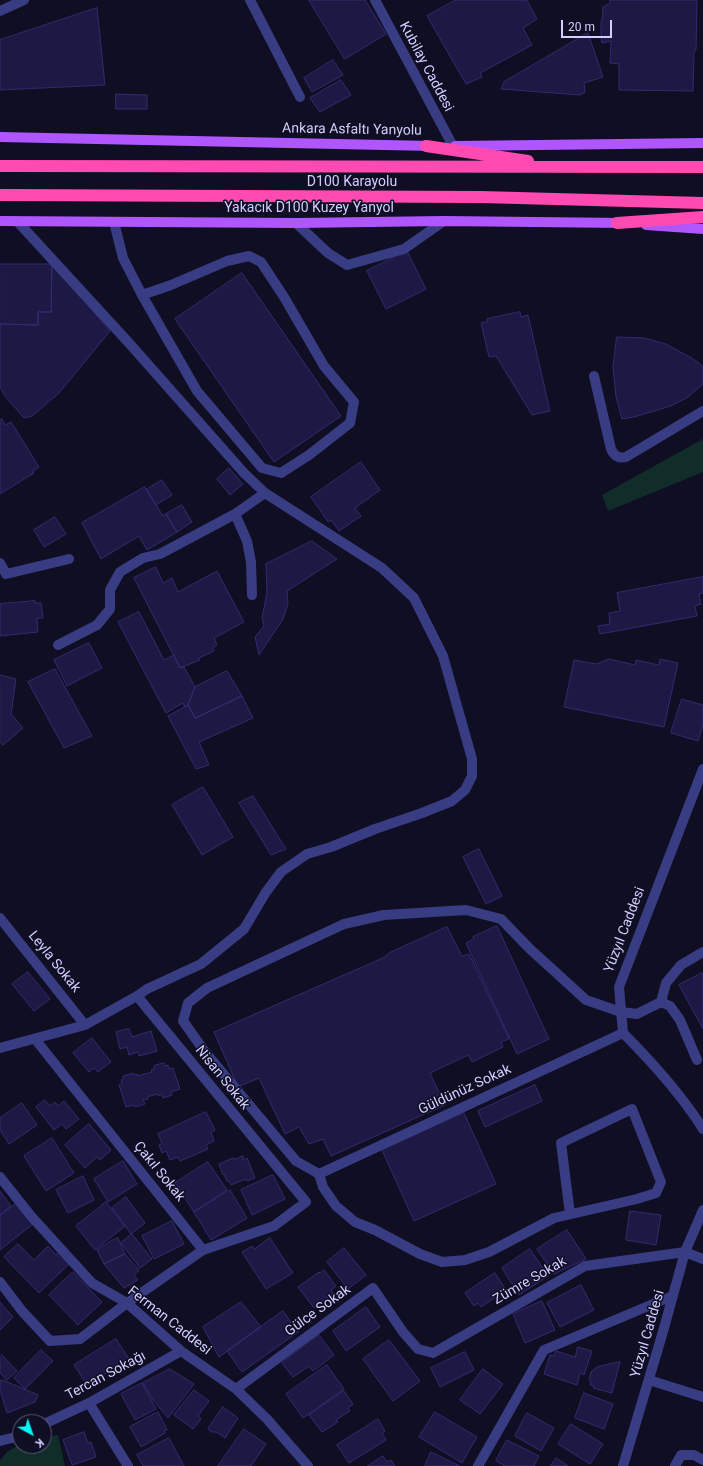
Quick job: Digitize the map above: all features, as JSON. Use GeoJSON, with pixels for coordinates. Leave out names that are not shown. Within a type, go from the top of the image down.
{"type":"FeatureCollection","features":[{"type":"Feature","properties":{"kind":"highway"},"geometry":{"type":"LineString","coordinates":[[426,146],[570,167]]}},
{"type":"Feature","properties":{"kind":"highway","name":"D100 Karayolu"},"geometry":{"type":"LineString","coordinates":[[0,166],[703,167]]}},
{"type":"Feature","properties":{"kind":"highway","name":"D100 Karayolu"},"geometry":{"type":"LineString","coordinates":[[0,195],[481,197],[703,203]]}},
{"type":"Feature","properties":{"kind":"highway"},"geometry":{"type":"LineString","coordinates":[[617,223],[703,217]]}},
{"type":"Feature","properties":{"kind":"main road","name":"Ankara Asfaltı Yanyolu"},"geometry":{"type":"LineString","coordinates":[[0,137],[426,146],[703,143]]}},
{"type":"Feature","properties":{"kind":"main road","name":"Yakacık D100 Kuzey Yanyol"},"geometry":{"type":"LineString","coordinates":[[0,221],[296,223],[444,221],[617,223]]}},
{"type":"Feature","properties":{"kind":"main road"},"geometry":{"type":"LineString","coordinates":[[617,223],[703,229]]}},
{"type":"Feature","properties":{"kind":"street"},"geometry":{"type":"LineString","coordinates":[[0,11],[24,0]]}},
{"type":"Feature","properties":{"kind":"street"},"geometry":{"type":"LineString","coordinates":[[250,0],[300,96]]}},
{"type":"Feature","properties":{"kind":"street","name":"Kubilay Caddesi"},"geometry":{"type":"LineString","coordinates":[[375,0],[453,146]]}},
{"type":"Feature","properties":{"kind":"street"},"geometry":{"type":"LineString","coordinates":[[0,1048],[85,1025],[147,989],[201,964],[244,929],[266,892],[281,872],[307,854],[331,847],[452,801],[465,790],[472,776],[472,759],[443,656],[414,598],[382,568],[265,493],[244,474],[129,343],[17,221]]}},
{"type":"Feature","properties":{"kind":"street"},"geometry":{"type":"LineString","coordinates":[[296,223],[328,253],[347,265],[404,249],[444,221]]}},
{"type":"Feature","properties":{"kind":"street"},"geometry":{"type":"LineString","coordinates":[[114,222],[123,258],[142,295],[197,391],[262,468],[281,473],[309,455],[350,423],[354,402],[324,366],[284,297],[260,262],[249,256],[227,261],[171,285],[142,295]]}},
{"type":"Feature","properties":{"kind":"street"},"geometry":{"type":"LineString","coordinates":[[594,376],[611,449],[618,457],[626,457],[703,411]]}},
{"type":"Feature","properties":{"kind":"street"},"geometry":{"type":"LineString","coordinates":[[58,645],[97,625],[110,610],[110,590],[120,572],[143,558],[160,554],[235,514],[265,493]]}},
{"type":"Feature","properties":{"kind":"street"},"geometry":{"type":"LineString","coordinates":[[235,514],[247,541],[251,562],[252,595]]}},
{"type":"Feature","properties":{"kind":"street"},"geometry":{"type":"LineString","coordinates":[[0,563],[3,575],[69,559]]}},
{"type":"Feature","properties":{"kind":"street","name":"Yüzyıl Caddesi"},"geometry":{"type":"LineString","coordinates":[[623,1033],[619,987],[703,769]]}},
{"type":"Feature","properties":{"kind":"street"},"geometry":{"type":"LineString","coordinates":[[570,1214],[561,1143],[632,1109],[661,1182],[656,1193],[637,1199],[554,1218],[489,1252],[465,1260],[442,1262],[420,1254],[375,1230],[355,1222],[336,1206],[323,1187],[320,1174],[296,1161],[205,1052],[183,1021],[188,1003],[207,988],[344,924],[384,915],[466,910],[501,919],[530,949],[580,996],[586,1000],[621,1012],[637,1014],[661,1002],[666,983],[681,965],[703,952]]}},
{"type":"Feature","properties":{"kind":"street","name":"Leyla Sokak"},"geometry":{"type":"LineString","coordinates":[[0,918],[85,1025]]}},
{"type":"Feature","properties":{"kind":"street","name":"Nisan Sokak"},"geometry":{"type":"LineString","coordinates":[[137,996],[306,1202],[274,1226],[204,1250]]}},
{"type":"Feature","properties":{"kind":"street"},"geometry":{"type":"LineString","coordinates":[[661,1002],[670,1006],[680,1020],[697,1060]]}},
{"type":"Feature","properties":{"kind":"street"},"geometry":{"type":"LineString","coordinates":[[623,1033],[643,1053],[692,1111],[703,1129]]}},
{"type":"Feature","properties":{"kind":"street","name":"Güldünüz Sokak"},"geometry":{"type":"LineString","coordinates":[[320,1174],[623,1033]]}},
{"type":"Feature","properties":{"kind":"street","name":"Çakıl Sokak"},"geometry":{"type":"LineString","coordinates":[[35,1039],[204,1250]]}},
{"type":"Feature","properties":{"kind":"street","name":"Ferman Caddesi"},"geometry":{"type":"LineString","coordinates":[[0,1177],[31,1216],[92,1283],[126,1303],[181,1351],[236,1389],[267,1419],[308,1466]]}},
{"type":"Feature","properties":{"kind":"street","name":"Yüzyıl Caddesi"},"geometry":{"type":"LineString","coordinates":[[623,1466],[672,1296],[683,1264],[685,1252],[703,1210]]}},
{"type":"Feature","properties":{"kind":"street"},"geometry":{"type":"LineString","coordinates":[[0,1282],[22,1311],[50,1341],[80,1339],[126,1303],[204,1250]]}},
{"type":"Feature","properties":{"kind":"street"},"geometry":{"type":"LineString","coordinates":[[685,1252],[703,1259]]}},
{"type":"Feature","properties":{"kind":"street","name":"Zümre Sokak"},"geometry":{"type":"LineString","coordinates":[[403,1332],[418,1350],[433,1353],[585,1266],[685,1252]]}},
{"type":"Feature","properties":{"kind":"street","name":"Gülce Sokak"},"geometry":{"type":"LineString","coordinates":[[236,1389],[373,1288],[403,1332]]}},
{"type":"Feature","properties":{"kind":"street"},"geometry":{"type":"LineString","coordinates":[[478,1466],[544,1350],[672,1296]]}},
{"type":"Feature","properties":{"kind":"street","name":"Tercan Sokağı"},"geometry":{"type":"LineString","coordinates":[[52,1420],[89,1403],[181,1351]]}},
{"type":"Feature","properties":{"kind":"street"},"geometry":{"type":"LineString","coordinates":[[649,1380],[703,1397]]}},
{"type":"Feature","properties":{"kind":"street"},"geometry":{"type":"LineString","coordinates":[[89,1403],[128,1466]]}},
{"type":"Feature","properties":{"kind":"street"},"geometry":{"type":"LineString","coordinates":[[0,1441],[12,1438]]}},
{"type":"Feature","properties":{"kind":"street"},"geometry":{"type":"LineString","coordinates":[[675,1466],[681,1455],[694,1455],[703,1460]]}},
{"type":"Feature","properties":{"kind":"green space"},"geometry":{"type":"Polygon","coordinates":[[[703,439],[703,472],[608,511],[602,495],[703,439]]]}},
{"type":"Feature","properties":{"kind":"green space"},"geometry":{"type":"Polygon","coordinates":[[[58,1435],[65,1466],[0,1466],[0,1460],[12,1449],[12,1454],[52,1454],[52,1436],[58,1435]]]}},
{"type":"Feature","properties":{"kind":"building"},"geometry":{"type":"Polygon","coordinates":[[[309,0],[365,0],[386,34],[345,59],[309,0]]]}},
{"type":"Feature","properties":{"kind":"building"},"geometry":{"type":"Polygon","coordinates":[[[456,0],[527,0],[537,19],[523,28],[532,45],[480,73],[482,77],[466,84],[427,16],[456,0]]]}},
{"type":"Feature","properties":{"kind":"building"},"geometry":{"type":"Polygon","coordinates":[[[610,0],[697,0],[693,91],[619,90],[619,64],[610,63],[611,41],[602,43],[601,36],[603,7],[610,3],[610,0]]]}},
{"type":"Feature","properties":{"kind":"building"},"geometry":{"type":"Polygon","coordinates":[[[97,8],[105,85],[0,90],[0,40],[97,8]]]}},
{"type":"Feature","properties":{"kind":"building"},"geometry":{"type":"Polygon","coordinates":[[[588,33],[603,77],[584,83],[585,92],[580,95],[501,89],[504,82],[588,33]]]}},
{"type":"Feature","properties":{"kind":"building"},"geometry":{"type":"Polygon","coordinates":[[[333,60],[343,75],[312,92],[304,78],[333,60]]]}},
{"type":"Feature","properties":{"kind":"building"},"geometry":{"type":"Polygon","coordinates":[[[341,80],[351,95],[320,112],[310,98],[341,80]]]}},
{"type":"Feature","properties":{"kind":"building"},"geometry":{"type":"Polygon","coordinates":[[[116,94],[147,95],[147,109],[116,109],[116,94]]]}},
{"type":"Feature","properties":{"kind":"building"},"geometry":{"type":"Polygon","coordinates":[[[407,251],[426,289],[386,309],[367,271],[407,251]]]}},
{"type":"Feature","properties":{"kind":"building"},"geometry":{"type":"Polygon","coordinates":[[[0,264],[52,264],[51,312],[38,312],[38,325],[0,324],[0,264]]]}},
{"type":"Feature","properties":{"kind":"building"},"geometry":{"type":"Polygon","coordinates":[[[52,264],[110,331],[59,393],[32,416],[24,418],[5,396],[0,387],[0,324],[38,325],[38,312],[51,312],[52,264]]]}},
{"type":"Feature","properties":{"kind":"building"},"geometry":{"type":"Polygon","coordinates":[[[242,273],[341,416],[274,462],[175,319],[242,273]]]}},
{"type":"Feature","properties":{"kind":"building"},"geometry":{"type":"Polygon","coordinates":[[[520,312],[521,317],[528,315],[550,411],[532,415],[496,356],[489,357],[481,323],[487,322],[487,319],[520,312]]]}},
{"type":"Feature","properties":{"kind":"building"},"geometry":{"type":"Polygon","coordinates":[[[617,337],[644,338],[666,344],[695,360],[703,367],[703,384],[688,397],[671,406],[622,419],[616,397],[613,367],[617,337]]]}},
{"type":"Feature","properties":{"kind":"building"},"geometry":{"type":"Polygon","coordinates":[[[2,419],[5,425],[11,422],[39,467],[32,472],[34,473],[0,494],[0,420],[2,419]]]}},
{"type":"Feature","properties":{"kind":"building"},"geometry":{"type":"Polygon","coordinates":[[[361,462],[380,490],[355,508],[361,516],[339,531],[331,520],[328,522],[311,497],[361,462]]]}},
{"type":"Feature","properties":{"kind":"building"},"geometry":{"type":"Polygon","coordinates":[[[229,468],[243,484],[230,495],[217,479],[229,468]]]}},
{"type":"Feature","properties":{"kind":"building"},"geometry":{"type":"Polygon","coordinates":[[[162,480],[172,495],[156,505],[146,490],[162,480]]]}},
{"type":"Feature","properties":{"kind":"building"},"geometry":{"type":"Polygon","coordinates":[[[145,487],[163,516],[166,514],[177,532],[147,550],[139,536],[101,559],[82,523],[145,487]]]}},
{"type":"Feature","properties":{"kind":"building"},"geometry":{"type":"Polygon","coordinates":[[[182,505],[192,522],[177,532],[166,514],[182,505]]]}},
{"type":"Feature","properties":{"kind":"building"},"geometry":{"type":"Polygon","coordinates":[[[55,517],[66,534],[44,547],[34,530],[55,517]]]}},
{"type":"Feature","properties":{"kind":"building"},"geometry":{"type":"Polygon","coordinates":[[[312,541],[337,559],[287,591],[288,604],[283,619],[259,655],[255,637],[264,626],[262,618],[267,593],[266,564],[312,541]]]}},
{"type":"Feature","properties":{"kind":"building"},"geometry":{"type":"Polygon","coordinates":[[[156,567],[163,583],[172,578],[178,592],[217,571],[244,622],[214,638],[217,645],[213,648],[214,651],[199,658],[200,660],[180,668],[134,578],[156,567]]]}},
{"type":"Feature","properties":{"kind":"building"},"geometry":{"type":"Polygon","coordinates":[[[703,577],[703,593],[699,594],[701,604],[695,606],[697,616],[600,634],[598,626],[610,624],[609,613],[620,611],[617,593],[703,577]]]}},
{"type":"Feature","properties":{"kind":"building"},"geometry":{"type":"Polygon","coordinates":[[[35,601],[35,603],[41,603],[43,618],[37,618],[38,632],[0,636],[0,604],[35,601]]]}},
{"type":"Feature","properties":{"kind":"building"},"geometry":{"type":"Polygon","coordinates":[[[139,612],[164,660],[174,655],[180,668],[184,667],[195,687],[188,705],[185,707],[183,703],[166,713],[118,622],[139,612]]]}},
{"type":"Feature","properties":{"kind":"building"},"geometry":{"type":"Polygon","coordinates":[[[89,643],[102,668],[67,686],[54,660],[89,643]]]}},
{"type":"Feature","properties":{"kind":"building"},"geometry":{"type":"Polygon","coordinates":[[[609,659],[635,665],[636,660],[659,665],[660,659],[678,663],[664,727],[564,707],[574,660],[596,664],[609,659]]]}},
{"type":"Feature","properties":{"kind":"building"},"geometry":{"type":"Polygon","coordinates":[[[55,669],[92,736],[64,748],[28,682],[55,669]]]}},
{"type":"Feature","properties":{"kind":"building"},"geometry":{"type":"Polygon","coordinates":[[[227,671],[242,696],[195,718],[188,705],[195,687],[227,671]]]}},
{"type":"Feature","properties":{"kind":"building"},"geometry":{"type":"Polygon","coordinates":[[[0,675],[16,679],[11,714],[23,728],[3,745],[0,742],[0,675]]]}},
{"type":"Feature","properties":{"kind":"building"},"geometry":{"type":"Polygon","coordinates":[[[242,696],[253,718],[199,742],[209,765],[196,769],[168,716],[188,705],[195,718],[242,696]]]}},
{"type":"Feature","properties":{"kind":"building"},"geometry":{"type":"Polygon","coordinates":[[[682,699],[703,705],[703,725],[698,741],[671,733],[682,699]]]}},
{"type":"Feature","properties":{"kind":"building"},"geometry":{"type":"Polygon","coordinates":[[[203,787],[233,837],[202,855],[172,805],[203,787]]]}},
{"type":"Feature","properties":{"kind":"building"},"geometry":{"type":"Polygon","coordinates":[[[253,796],[286,849],[271,855],[239,803],[253,796]]]}},
{"type":"Feature","properties":{"kind":"building"},"geometry":{"type":"Polygon","coordinates":[[[479,849],[502,896],[486,904],[463,857],[479,849]]]}},
{"type":"Feature","properties":{"kind":"building"},"geometry":{"type":"Polygon","coordinates":[[[497,926],[549,1039],[517,1054],[466,943],[474,939],[473,937],[497,926]]]}},
{"type":"Feature","properties":{"kind":"building"},"geometry":{"type":"Polygon","coordinates":[[[447,927],[462,956],[469,954],[509,1039],[501,1042],[503,1047],[472,1062],[468,1055],[430,1073],[445,1105],[331,1156],[323,1139],[309,1144],[299,1127],[285,1134],[259,1078],[238,1087],[214,1032],[385,957],[389,953],[447,927]]]}},
{"type":"Feature","properties":{"kind":"building"},"geometry":{"type":"Polygon","coordinates":[[[28,972],[50,999],[34,1011],[12,984],[28,972]]]}},
{"type":"Feature","properties":{"kind":"building"},"geometry":{"type":"Polygon","coordinates":[[[702,973],[703,974],[703,1029],[679,985],[702,973]]]}},
{"type":"Feature","properties":{"kind":"building"},"geometry":{"type":"Polygon","coordinates":[[[129,1029],[132,1037],[151,1031],[157,1051],[139,1056],[138,1052],[129,1055],[127,1047],[120,1049],[116,1032],[129,1029]]]}},
{"type":"Feature","properties":{"kind":"building"},"geometry":{"type":"Polygon","coordinates":[[[92,1038],[111,1062],[98,1072],[94,1068],[89,1072],[73,1053],[92,1038]]]}},
{"type":"Feature","properties":{"kind":"building"},"geometry":{"type":"Polygon","coordinates":[[[164,1063],[165,1066],[168,1065],[169,1069],[173,1068],[180,1089],[171,1092],[172,1095],[163,1098],[162,1094],[147,1097],[148,1099],[143,1100],[145,1104],[135,1107],[134,1105],[126,1107],[119,1085],[122,1084],[121,1080],[123,1079],[123,1076],[133,1073],[133,1075],[137,1074],[137,1076],[152,1072],[151,1070],[154,1069],[154,1066],[164,1063]]]}},
{"type":"Feature","properties":{"kind":"building"},"geometry":{"type":"Polygon","coordinates":[[[535,1085],[542,1101],[485,1127],[478,1111],[535,1085]]]}},
{"type":"Feature","properties":{"kind":"building"},"geometry":{"type":"Polygon","coordinates":[[[45,1100],[50,1106],[55,1102],[58,1106],[64,1101],[79,1119],[66,1129],[62,1124],[54,1130],[36,1107],[45,1100]]]}},
{"type":"Feature","properties":{"kind":"building"},"geometry":{"type":"Polygon","coordinates":[[[22,1103],[37,1125],[9,1144],[0,1130],[0,1118],[22,1103]]]}},
{"type":"Feature","properties":{"kind":"building"},"geometry":{"type":"Polygon","coordinates":[[[206,1112],[215,1130],[211,1132],[214,1141],[206,1145],[208,1149],[180,1161],[178,1157],[170,1160],[166,1151],[162,1153],[159,1145],[162,1143],[158,1134],[206,1112]]]}},
{"type":"Feature","properties":{"kind":"building"},"geometry":{"type":"Polygon","coordinates":[[[464,1113],[496,1184],[414,1221],[382,1150],[464,1113]]]}},
{"type":"Feature","properties":{"kind":"building"},"geometry":{"type":"Polygon","coordinates":[[[89,1124],[111,1150],[100,1160],[97,1157],[85,1168],[65,1145],[89,1124]]]}},
{"type":"Feature","properties":{"kind":"building"},"geometry":{"type":"Polygon","coordinates":[[[52,1138],[74,1173],[46,1191],[24,1156],[52,1138]]]}},
{"type":"Feature","properties":{"kind":"building"},"geometry":{"type":"Polygon","coordinates":[[[243,1156],[243,1160],[247,1158],[255,1178],[247,1181],[246,1179],[231,1185],[229,1181],[227,1181],[224,1174],[223,1175],[219,1164],[233,1158],[236,1159],[243,1156]]]}},
{"type":"Feature","properties":{"kind":"building"},"geometry":{"type":"Polygon","coordinates":[[[123,1161],[137,1184],[108,1202],[94,1179],[123,1161]]]}},
{"type":"Feature","properties":{"kind":"building"},"geometry":{"type":"Polygon","coordinates":[[[208,1162],[227,1190],[194,1212],[175,1183],[208,1162]]]}},
{"type":"Feature","properties":{"kind":"building"},"geometry":{"type":"Polygon","coordinates":[[[273,1175],[285,1199],[252,1215],[241,1190],[273,1175]]]}},
{"type":"Feature","properties":{"kind":"building"},"geometry":{"type":"Polygon","coordinates":[[[83,1176],[94,1200],[68,1213],[56,1190],[83,1176]]]}},
{"type":"Feature","properties":{"kind":"building"},"geometry":{"type":"Polygon","coordinates":[[[230,1190],[247,1218],[211,1240],[194,1212],[230,1190]]]}},
{"type":"Feature","properties":{"kind":"building"},"geometry":{"type":"Polygon","coordinates":[[[0,1191],[11,1206],[0,1215],[0,1191]]]}},
{"type":"Feature","properties":{"kind":"building"},"geometry":{"type":"Polygon","coordinates":[[[126,1197],[145,1223],[131,1234],[112,1208],[126,1197]]]}},
{"type":"Feature","properties":{"kind":"building"},"geometry":{"type":"Polygon","coordinates":[[[106,1202],[125,1226],[95,1250],[76,1226],[106,1202]]]}},
{"type":"Feature","properties":{"kind":"building"},"geometry":{"type":"Polygon","coordinates":[[[17,1203],[33,1224],[0,1250],[0,1216],[17,1203]]]}},
{"type":"Feature","properties":{"kind":"building"},"geometry":{"type":"Polygon","coordinates":[[[630,1211],[661,1215],[656,1245],[626,1240],[630,1211]]]}},
{"type":"Feature","properties":{"kind":"building"},"geometry":{"type":"Polygon","coordinates":[[[172,1221],[184,1244],[154,1259],[142,1236],[172,1221]]]}},
{"type":"Feature","properties":{"kind":"building"},"geometry":{"type":"Polygon","coordinates":[[[567,1230],[586,1259],[554,1274],[537,1249],[567,1230]]]}},
{"type":"Feature","properties":{"kind":"building"},"geometry":{"type":"Polygon","coordinates":[[[132,1234],[152,1259],[140,1268],[121,1243],[132,1234]]]}},
{"type":"Feature","properties":{"kind":"building"},"geometry":{"type":"Polygon","coordinates":[[[118,1238],[125,1254],[104,1264],[97,1250],[118,1238]]]}},
{"type":"Feature","properties":{"kind":"building"},"geometry":{"type":"Polygon","coordinates":[[[270,1238],[293,1273],[266,1289],[242,1252],[252,1246],[254,1249],[270,1238]]]}},
{"type":"Feature","properties":{"kind":"building"},"geometry":{"type":"Polygon","coordinates":[[[18,1244],[34,1260],[48,1246],[56,1255],[60,1251],[71,1262],[39,1293],[4,1257],[18,1244]]]}},
{"type":"Feature","properties":{"kind":"building"},"geometry":{"type":"Polygon","coordinates":[[[344,1248],[366,1275],[348,1289],[327,1262],[344,1248]]]}},
{"type":"Feature","properties":{"kind":"building"},"geometry":{"type":"Polygon","coordinates":[[[530,1249],[548,1276],[519,1295],[502,1268],[530,1249]]]}},
{"type":"Feature","properties":{"kind":"building"},"geometry":{"type":"Polygon","coordinates":[[[125,1254],[139,1270],[134,1275],[138,1280],[124,1288],[104,1264],[125,1254]]]}},
{"type":"Feature","properties":{"kind":"building"},"geometry":{"type":"Polygon","coordinates":[[[324,1270],[336,1286],[331,1290],[333,1293],[314,1308],[298,1287],[324,1270]]]}},
{"type":"Feature","properties":{"kind":"building"},"geometry":{"type":"Polygon","coordinates":[[[73,1272],[102,1302],[78,1325],[49,1295],[73,1272]]]}},
{"type":"Feature","properties":{"kind":"building"},"geometry":{"type":"Polygon","coordinates":[[[495,1273],[506,1290],[481,1307],[478,1303],[474,1306],[465,1293],[495,1273]]]}},
{"type":"Feature","properties":{"kind":"building"},"geometry":{"type":"Polygon","coordinates":[[[581,1285],[594,1310],[560,1327],[547,1303],[581,1285]]]}},
{"type":"Feature","properties":{"kind":"building"},"geometry":{"type":"Polygon","coordinates":[[[542,1301],[555,1330],[525,1343],[513,1314],[542,1301]]]}},
{"type":"Feature","properties":{"kind":"building"},"geometry":{"type":"Polygon","coordinates":[[[0,1302],[13,1317],[0,1330],[0,1302]]]}},
{"type":"Feature","properties":{"kind":"building"},"geometry":{"type":"Polygon","coordinates":[[[241,1302],[261,1327],[219,1357],[203,1327],[241,1302]]]}},
{"type":"Feature","properties":{"kind":"building"},"geometry":{"type":"Polygon","coordinates":[[[366,1307],[380,1327],[346,1351],[333,1331],[366,1307]]]}},
{"type":"Feature","properties":{"kind":"building"},"geometry":{"type":"Polygon","coordinates":[[[283,1311],[298,1332],[242,1372],[227,1351],[283,1311]]]}},
{"type":"Feature","properties":{"kind":"building"},"geometry":{"type":"Polygon","coordinates":[[[319,1335],[334,1355],[313,1371],[309,1366],[293,1377],[282,1363],[319,1335]]]}},
{"type":"Feature","properties":{"kind":"building"},"geometry":{"type":"Polygon","coordinates":[[[116,1339],[129,1359],[87,1385],[74,1365],[116,1339]]]}},
{"type":"Feature","properties":{"kind":"building"},"geometry":{"type":"Polygon","coordinates":[[[389,1340],[420,1381],[393,1401],[363,1359],[389,1340]]]}},
{"type":"Feature","properties":{"kind":"building"},"geometry":{"type":"Polygon","coordinates":[[[578,1347],[592,1351],[584,1375],[580,1373],[577,1385],[544,1374],[550,1355],[554,1356],[556,1351],[575,1357],[578,1347]]]}},
{"type":"Feature","properties":{"kind":"building"},"geometry":{"type":"Polygon","coordinates":[[[41,1350],[53,1361],[25,1389],[14,1378],[41,1350]]]}},
{"type":"Feature","properties":{"kind":"building"},"geometry":{"type":"Polygon","coordinates":[[[465,1352],[474,1370],[440,1387],[431,1368],[465,1352]]]}},
{"type":"Feature","properties":{"kind":"building"},"geometry":{"type":"Polygon","coordinates":[[[2,1355],[17,1371],[7,1380],[0,1373],[0,1357],[2,1355]]]}},
{"type":"Feature","properties":{"kind":"building"},"geometry":{"type":"Polygon","coordinates":[[[620,1362],[612,1393],[593,1388],[594,1386],[590,1385],[591,1381],[589,1380],[591,1372],[597,1367],[620,1362]]]}},
{"type":"Feature","properties":{"kind":"building"},"geometry":{"type":"Polygon","coordinates":[[[327,1365],[344,1389],[303,1418],[286,1394],[327,1365]]]}},
{"type":"Feature","properties":{"kind":"building"},"geometry":{"type":"Polygon","coordinates":[[[170,1369],[194,1384],[168,1418],[153,1400],[143,1383],[170,1369]]]}},
{"type":"Feature","properties":{"kind":"building"},"geometry":{"type":"Polygon","coordinates":[[[483,1369],[503,1384],[480,1414],[460,1400],[483,1369]]]}},
{"type":"Feature","properties":{"kind":"building"},"geometry":{"type":"Polygon","coordinates":[[[3,1380],[38,1395],[35,1402],[7,1413],[0,1390],[0,1381],[3,1380]]]}},
{"type":"Feature","properties":{"kind":"building"},"geometry":{"type":"Polygon","coordinates":[[[142,1383],[156,1409],[135,1420],[121,1394],[142,1383]]]}},
{"type":"Feature","properties":{"kind":"building"},"geometry":{"type":"Polygon","coordinates":[[[194,1390],[209,1401],[198,1416],[201,1419],[193,1429],[174,1415],[194,1390]]]}},
{"type":"Feature","properties":{"kind":"building"},"geometry":{"type":"Polygon","coordinates":[[[344,1391],[353,1404],[348,1408],[350,1411],[336,1420],[338,1422],[322,1432],[309,1415],[344,1391]]]}},
{"type":"Feature","properties":{"kind":"building"},"geometry":{"type":"Polygon","coordinates":[[[584,1393],[613,1404],[604,1429],[575,1418],[584,1393]]]}},
{"type":"Feature","properties":{"kind":"building"},"geometry":{"type":"Polygon","coordinates":[[[223,1407],[238,1418],[225,1438],[216,1432],[211,1432],[208,1429],[223,1407]]]}},
{"type":"Feature","properties":{"kind":"building"},"geometry":{"type":"Polygon","coordinates":[[[158,1412],[167,1430],[164,1431],[165,1433],[141,1447],[130,1427],[158,1412]]]}},
{"type":"Feature","properties":{"kind":"building"},"geometry":{"type":"Polygon","coordinates":[[[435,1412],[477,1437],[462,1463],[419,1437],[435,1412]]]}},
{"type":"Feature","properties":{"kind":"building"},"geometry":{"type":"Polygon","coordinates":[[[527,1413],[554,1428],[541,1451],[515,1436],[527,1413]]]}},
{"type":"Feature","properties":{"kind":"building"},"geometry":{"type":"Polygon","coordinates":[[[378,1419],[385,1431],[382,1433],[386,1440],[349,1463],[337,1445],[378,1419]]]}},
{"type":"Feature","properties":{"kind":"building"},"geometry":{"type":"Polygon","coordinates":[[[571,1424],[603,1444],[590,1464],[558,1444],[571,1424]]]}},
{"type":"Feature","properties":{"kind":"building"},"geometry":{"type":"Polygon","coordinates":[[[244,1429],[266,1444],[251,1466],[218,1466],[244,1429]]]}},
{"type":"Feature","properties":{"kind":"building"},"geometry":{"type":"Polygon","coordinates":[[[84,1432],[88,1443],[91,1442],[96,1457],[72,1465],[63,1440],[84,1432]]]}},
{"type":"Feature","properties":{"kind":"building"},"geometry":{"type":"Polygon","coordinates":[[[169,1438],[184,1466],[143,1466],[137,1455],[169,1438]]]}},
{"type":"Feature","properties":{"kind":"building"},"geometry":{"type":"Polygon","coordinates":[[[507,1440],[539,1456],[534,1466],[505,1466],[496,1461],[507,1440]]]}},
{"type":"Feature","properties":{"kind":"building"},"geometry":{"type":"Polygon","coordinates":[[[431,1452],[460,1466],[425,1466],[431,1452]]]}},
{"type":"Feature","properties":{"kind":"building"},"geometry":{"type":"Polygon","coordinates":[[[383,1456],[387,1462],[391,1460],[395,1466],[368,1466],[383,1456]]]}},
{"type":"Feature","properties":{"kind":"building"},"geometry":{"type":"Polygon","coordinates":[[[556,1458],[568,1466],[551,1466],[556,1458]]]}}]}
